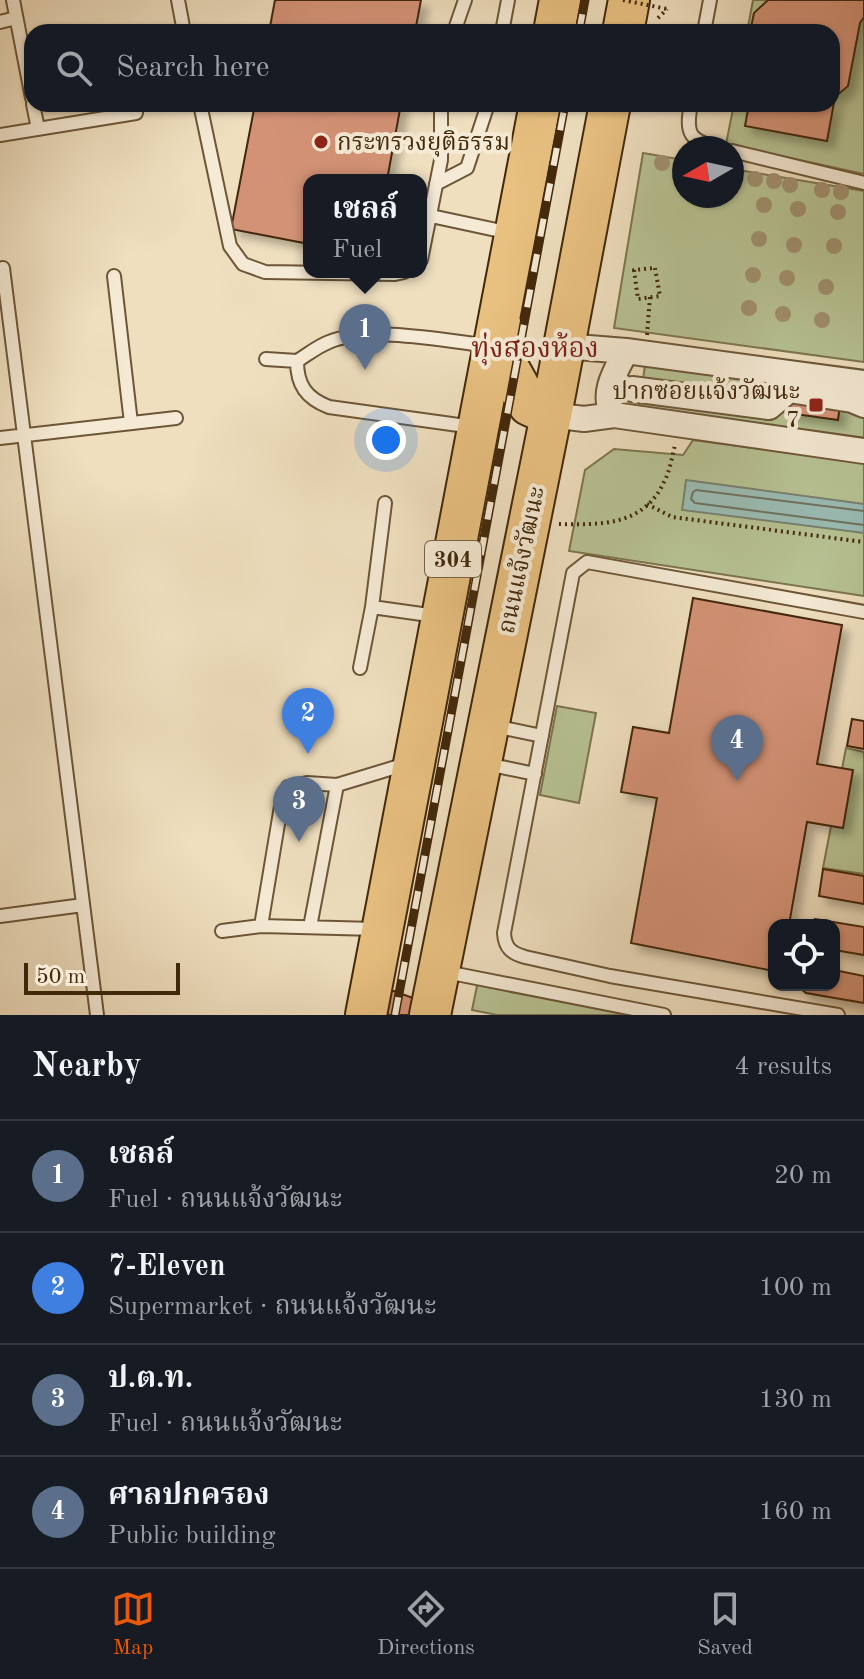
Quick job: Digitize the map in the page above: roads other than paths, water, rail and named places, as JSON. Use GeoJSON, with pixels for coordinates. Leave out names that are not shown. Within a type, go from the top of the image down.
{"type":"FeatureCollection","features":[{"type":"Feature","properties":{"kind":"main road"},"geometry":{"type":"LineString","coordinates":[[556,24],[560,0]]}},
{"type":"Feature","properties":{"kind":"main road","name":"304"},"geometry":{"type":"LineString","coordinates":[[366,1015],[538,112]]}},
{"type":"Feature","properties":{"kind":"main road","name":"ถนนแจ้งวัฒนะ"},"geometry":{"type":"LineString","coordinates":[[430,1015],[608,112]]}},
{"type":"Feature","properties":{"kind":"main road"},"geometry":{"type":"LineString","coordinates":[[496,331],[508,367],[529,405],[551,415]]}},
{"type":"Feature","properties":{"kind":"street"},"geometry":{"type":"LineString","coordinates":[[564,346],[626,351],[864,383]]}},
{"type":"Feature","properties":{"kind":"street"},"geometry":{"type":"LineString","coordinates":[[614,415],[608,407],[608,393],[626,351]]}},
{"type":"Feature","properties":{"kind":"street"},"geometry":{"type":"LineString","coordinates":[[632,389],[769,407],[789,390],[852,400],[864,405]]}},
{"type":"Feature","properties":{"kind":"street"},"geometry":{"type":"LineString","coordinates":[[551,415],[584,419],[614,415],[864,451]]}},
{"type":"Feature","properties":{"kind":"lane"},"geometry":{"type":"LineString","coordinates":[[13,0],[24,57]]}},
{"type":"Feature","properties":{"kind":"lane"},"geometry":{"type":"LineString","coordinates":[[178,0],[182,24]]}},
{"type":"Feature","properties":{"kind":"lane"},"geometry":{"type":"LineString","coordinates":[[457,24],[465,0]]}},
{"type":"Feature","properties":{"kind":"lane"},"geometry":{"type":"LineString","coordinates":[[504,24],[508,0]]}},
{"type":"Feature","properties":{"kind":"lane"},"geometry":{"type":"LineString","coordinates":[[706,24],[710,0]]}},
{"type":"Feature","properties":{"kind":"lane"},"geometry":{"type":"LineString","coordinates":[[0,22],[16,18]]}},
{"type":"Feature","properties":{"kind":"lane"},"geometry":{"type":"LineString","coordinates":[[35,112],[38,129]]}},
{"type":"Feature","properties":{"kind":"lane"},"geometry":{"type":"LineString","coordinates":[[202,112],[230,246],[243,264],[265,272],[303,272]]}},
{"type":"Feature","properties":{"kind":"lane"},"geometry":{"type":"LineString","coordinates":[[427,234],[441,160],[441,112]]}},
{"type":"Feature","properties":{"kind":"lane"},"geometry":{"type":"LineString","coordinates":[[436,184],[467,168],[485,112]]}},
{"type":"Feature","properties":{"kind":"lane"},"geometry":{"type":"LineString","coordinates":[[689,112],[687,125],[692,136]]}},
{"type":"Feature","properties":{"kind":"lane"},"geometry":{"type":"LineString","coordinates":[[0,135],[136,113]]}},
{"type":"Feature","properties":{"kind":"lane"},"geometry":{"type":"LineString","coordinates":[[744,154],[864,183]]}},
{"type":"Feature","properties":{"kind":"lane"},"geometry":{"type":"LineString","coordinates":[[431,216],[514,234]]}},
{"type":"Feature","properties":{"kind":"lane"},"geometry":{"type":"LineString","coordinates":[[3,268],[97,1015]]}},
{"type":"Feature","properties":{"kind":"lane"},"geometry":{"type":"LineString","coordinates":[[114,276],[131,423]]}},
{"type":"Feature","properties":{"kind":"lane"},"geometry":{"type":"LineString","coordinates":[[266,359],[297,361],[329,341],[352,335],[496,331]]}},
{"type":"Feature","properties":{"kind":"lane"},"geometry":{"type":"LineString","coordinates":[[297,361],[301,388],[316,402],[329,407],[476,427]]}},
{"type":"Feature","properties":{"kind":"lane"},"geometry":{"type":"LineString","coordinates":[[0,438],[176,418]]}},
{"type":"Feature","properties":{"kind":"lane"},"geometry":{"type":"LineString","coordinates":[[360,668],[372,607],[385,503]]}},
{"type":"Feature","properties":{"kind":"lane"},"geometry":{"type":"LineString","coordinates":[[838,1015],[610,976],[513,954],[505,943],[504,933],[573,573],[587,562],[864,612]]}},
{"type":"Feature","properties":{"kind":"lane"},"geometry":{"type":"LineString","coordinates":[[372,607],[443,617]]}},
{"type":"Feature","properties":{"kind":"lane"},"geometry":{"type":"LineString","coordinates":[[484,743],[542,736]]}},
{"type":"Feature","properties":{"kind":"lane"},"geometry":{"type":"LineString","coordinates":[[484,743],[535,774]]}},
{"type":"Feature","properties":{"kind":"lane"},"geometry":{"type":"LineString","coordinates":[[261,926],[282,800],[288,787],[307,783],[337,785],[415,761]]}},
{"type":"Feature","properties":{"kind":"lane"},"geometry":{"type":"LineString","coordinates":[[310,927],[337,785]]}},
{"type":"Feature","properties":{"kind":"lane"},"geometry":{"type":"LineString","coordinates":[[0,916],[83,905]]}},
{"type":"Feature","properties":{"kind":"lane"},"geometry":{"type":"LineString","coordinates":[[222,931],[261,926],[383,929]]}},
{"type":"Feature","properties":{"kind":"lane"},"geometry":{"type":"LineString","coordinates":[[439,970],[664,1015]]}},
{"type":"Feature","properties":{"kind":"water"},"geometry":{"type":"Polygon","coordinates":[[[686,480],[864,504],[864,533],[682,510],[686,480]]]}},
{"type":"Feature","properties":{"kind":"railway"},"geometry":{"type":"LineString","coordinates":[[580,24],[585,0]]}},
{"type":"Feature","properties":{"kind":"railway"},"geometry":{"type":"LineString","coordinates":[[395,1015],[564,112]]}},
{"type":"Feature","properties":{"kind":"place","name":"กระทรวงยุติธรรม"},"geometry":{"type":"Point","coordinates":[321,142]}},
{"type":"Feature","properties":{"kind":"place","name":"เชลล์"},"geometry":{"type":"Point","coordinates":[365,370]}},
{"type":"Feature","properties":{"kind":"place","name":"ปากซอยแจ้งวัฒนะ 7"},"geometry":{"type":"Point","coordinates":[816,405]}},
{"type":"Feature","properties":{"kind":"place","name":"7-Eleven"},"geometry":{"type":"Point","coordinates":[308,754]}},
{"type":"Feature","properties":{"kind":"place","name":"ศาลปกครอง"},"geometry":{"type":"Point","coordinates":[737,781]}},
{"type":"Feature","properties":{"kind":"place","name":"ป.ต.ท."},"geometry":{"type":"Point","coordinates":[299,842]}},
{"type":"Feature","properties":{"kind":"district","name":"ทุ่งสองห้อง"},"geometry":{"type":"Point","coordinates":[535,347]}}]}
